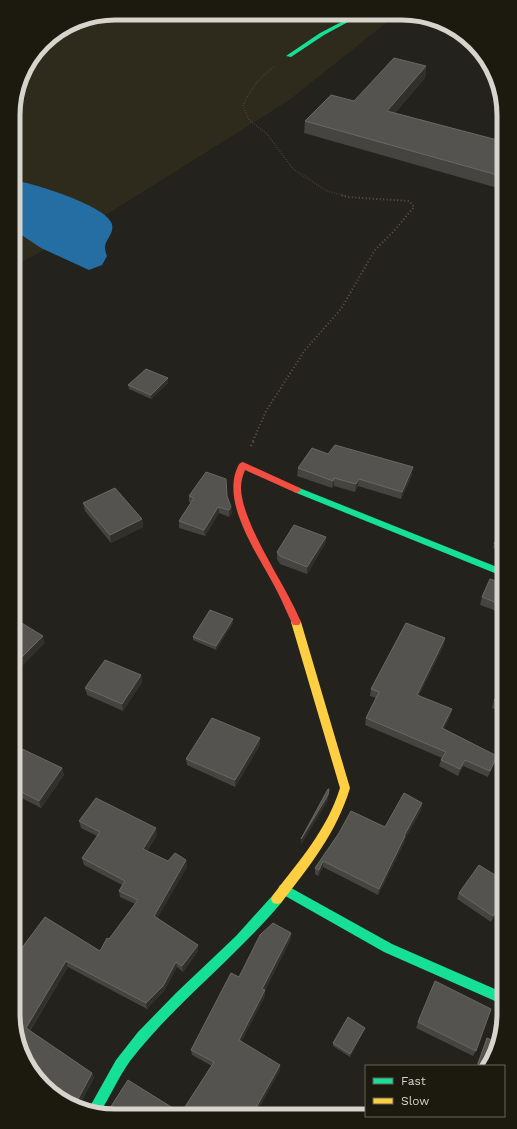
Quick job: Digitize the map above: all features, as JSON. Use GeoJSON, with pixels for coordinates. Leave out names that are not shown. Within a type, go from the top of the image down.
{"type":"FeatureCollection","features":[{"type":"Feature","properties":{"kind":"street"},"geometry":{"type":"LineString","coordinates":[[289,56],[313,38],[346,20]]}},
{"type":"Feature","properties":{"kind":"street"},"geometry":{"type":"LineString","coordinates":[[97,1107],[125,1058],[169,1008],[261,918],[316,849],[341,805],[345,788],[294,618],[282,588],[256,545],[236,495],[238,473],[243,465],[282,485],[353,515],[497,571]]}},
{"type":"Feature","properties":{"kind":"street"},"geometry":{"type":"LineString","coordinates":[[284,888],[388,948],[497,996]]}},
{"type":"Feature","properties":{"kind":"path"},"geometry":{"type":"LineString","coordinates":[[243,465],[266,411],[305,350],[341,309],[375,250],[393,232],[414,207],[409,201],[347,197],[327,191],[293,169],[267,134],[249,120],[243,106],[250,89],[261,76],[289,56]]}},
{"type":"Feature","properties":{"kind":"shaded area"},"geometry":{"type":"Polygon","coordinates":[[[109,20],[390,20],[288,101],[77,233],[20,263],[20,109],[23,91],[27,79],[36,62],[48,48],[62,36],[79,27],[109,20]]]}},
{"type":"Feature","properties":{"kind":"water"},"geometry":{"type":"Polygon","coordinates":[[[20,181],[36,185],[82,202],[105,215],[111,222],[112,232],[105,247],[107,256],[102,265],[89,270],[41,248],[20,234],[20,181]]]}},
{"type":"Feature","properties":{"kind":"building"},"geometry":{"type":"Polygon","coordinates":[[[394,58],[426,66],[387,111],[497,140],[497,175],[305,121],[331,95],[354,101],[394,58]]]}},
{"type":"Feature","properties":{"kind":"building"},"geometry":{"type":"Polygon","coordinates":[[[146,369],[168,378],[151,395],[128,385],[146,369]]]}},
{"type":"Feature","properties":{"kind":"building"},"geometry":{"type":"Polygon","coordinates":[[[335,445],[413,467],[402,492],[359,479],[356,484],[334,478],[333,481],[298,468],[312,448],[328,454],[335,445]]]}},
{"type":"Feature","properties":{"kind":"building"},"geometry":{"type":"Polygon","coordinates":[[[206,472],[226,479],[227,496],[231,507],[229,510],[218,507],[204,530],[179,521],[194,498],[189,496],[206,472]]]}},
{"type":"Feature","properties":{"kind":"building"},"geometry":{"type":"Polygon","coordinates":[[[115,488],[142,519],[110,535],[83,503],[115,488]]]}},
{"type":"Feature","properties":{"kind":"building"},"geometry":{"type":"Polygon","coordinates":[[[294,525],[326,537],[307,567],[280,556],[277,552],[294,525]]]}},
{"type":"Feature","properties":{"kind":"building"},"geometry":{"type":"Polygon","coordinates":[[[497,538],[497,545],[494,544],[497,538]]]}},
{"type":"Feature","properties":{"kind":"building"},"geometry":{"type":"Polygon","coordinates":[[[490,579],[497,581],[497,603],[482,597],[490,579]]]}},
{"type":"Feature","properties":{"kind":"building"},"geometry":{"type":"Polygon","coordinates":[[[210,610],[233,619],[216,646],[193,637],[210,610]]]}},
{"type":"Feature","properties":{"kind":"building"},"geometry":{"type":"Polygon","coordinates":[[[20,622],[43,636],[20,659],[20,622]]]}},
{"type":"Feature","properties":{"kind":"building"},"geometry":{"type":"Polygon","coordinates":[[[406,623],[445,638],[417,695],[452,709],[442,728],[497,756],[490,771],[465,760],[460,769],[441,760],[446,752],[366,718],[379,692],[371,689],[406,623]]]}},
{"type":"Feature","properties":{"kind":"building"},"geometry":{"type":"Polygon","coordinates":[[[105,660],[141,675],[122,704],[85,688],[105,660]]]}},
{"type":"Feature","properties":{"kind":"building"},"geometry":{"type":"Polygon","coordinates":[[[497,695],[497,702],[494,701],[497,695]]]}},
{"type":"Feature","properties":{"kind":"building"},"geometry":{"type":"Polygon","coordinates":[[[212,718],[260,738],[235,780],[186,759],[212,718]]]}},
{"type":"Feature","properties":{"kind":"building"},"geometry":{"type":"Polygon","coordinates":[[[20,748],[62,768],[39,801],[20,791],[20,748]]]}},
{"type":"Feature","properties":{"kind":"building"},"geometry":{"type":"Polygon","coordinates":[[[328,789],[328,795],[301,839],[328,789]]]}},
{"type":"Feature","properties":{"kind":"building"},"geometry":{"type":"Polygon","coordinates":[[[404,793],[422,803],[404,836],[379,889],[323,861],[319,870],[315,868],[339,833],[351,811],[385,827],[404,793]]]}},
{"type":"Feature","properties":{"kind":"building"},"geometry":{"type":"Polygon","coordinates":[[[96,798],[156,828],[143,849],[168,861],[175,853],[186,860],[154,916],[198,945],[182,966],[176,962],[163,986],[146,1003],[66,961],[26,1028],[92,1073],[77,1101],[57,1089],[48,1081],[40,1072],[27,1050],[23,1038],[20,1014],[20,950],[45,917],[100,951],[107,938],[109,939],[138,900],[119,891],[125,881],[82,858],[100,832],[79,821],[96,798]]]}},
{"type":"Feature","properties":{"kind":"building"},"geometry":{"type":"Polygon","coordinates":[[[479,865],[497,876],[497,910],[493,916],[459,893],[479,865]]]}},
{"type":"Feature","properties":{"kind":"building"},"geometry":{"type":"Polygon","coordinates":[[[273,923],[291,933],[262,989],[265,990],[239,1040],[280,1065],[255,1109],[184,1109],[214,1062],[191,1050],[231,973],[239,977],[260,935],[273,923]]]}},
{"type":"Feature","properties":{"kind":"building"},"geometry":{"type":"Polygon","coordinates":[[[435,981],[491,1009],[476,1051],[418,1022],[435,981]]]}},
{"type":"Feature","properties":{"kind":"building"},"geometry":{"type":"Polygon","coordinates":[[[348,1017],[365,1028],[350,1054],[333,1043],[348,1017]]]}},
{"type":"Feature","properties":{"kind":"building"},"geometry":{"type":"Polygon","coordinates":[[[487,1038],[493,1041],[482,1065],[478,1064],[487,1038]]]}},
{"type":"Feature","properties":{"kind":"building"},"geometry":{"type":"Polygon","coordinates":[[[128,1080],[175,1109],[110,1109],[128,1080]]]}},
{"type":"Feature","properties":{"kind":"traffic: fast"},"geometry":{"type":"LineString","coordinates":[[289,56],[322,34],[349,20]]}},
{"type":"Feature","properties":{"kind":"traffic: fast"},"geometry":{"type":"LineString","coordinates":[[297,490],[497,571]]}},
{"type":"Feature","properties":{"kind":"traffic: fast"},"geometry":{"type":"LineString","coordinates":[[284,889],[388,948],[497,996]]}},
{"type":"Feature","properties":{"kind":"traffic: fast"},"geometry":{"type":"LineString","coordinates":[[96,1107],[121,1064],[142,1037],[161,1016],[240,940],[277,899]]}},
{"type":"Feature","properties":{"kind":"traffic: slow"},"geometry":{"type":"LineString","coordinates":[[277,899],[326,833],[334,818],[345,788],[296,622]]}},
{"type":"Feature","properties":{"kind":"traffic: jam"},"geometry":{"type":"LineString","coordinates":[[296,622],[285,596],[246,521],[239,501],[237,485],[243,465],[297,490]]}}]}
